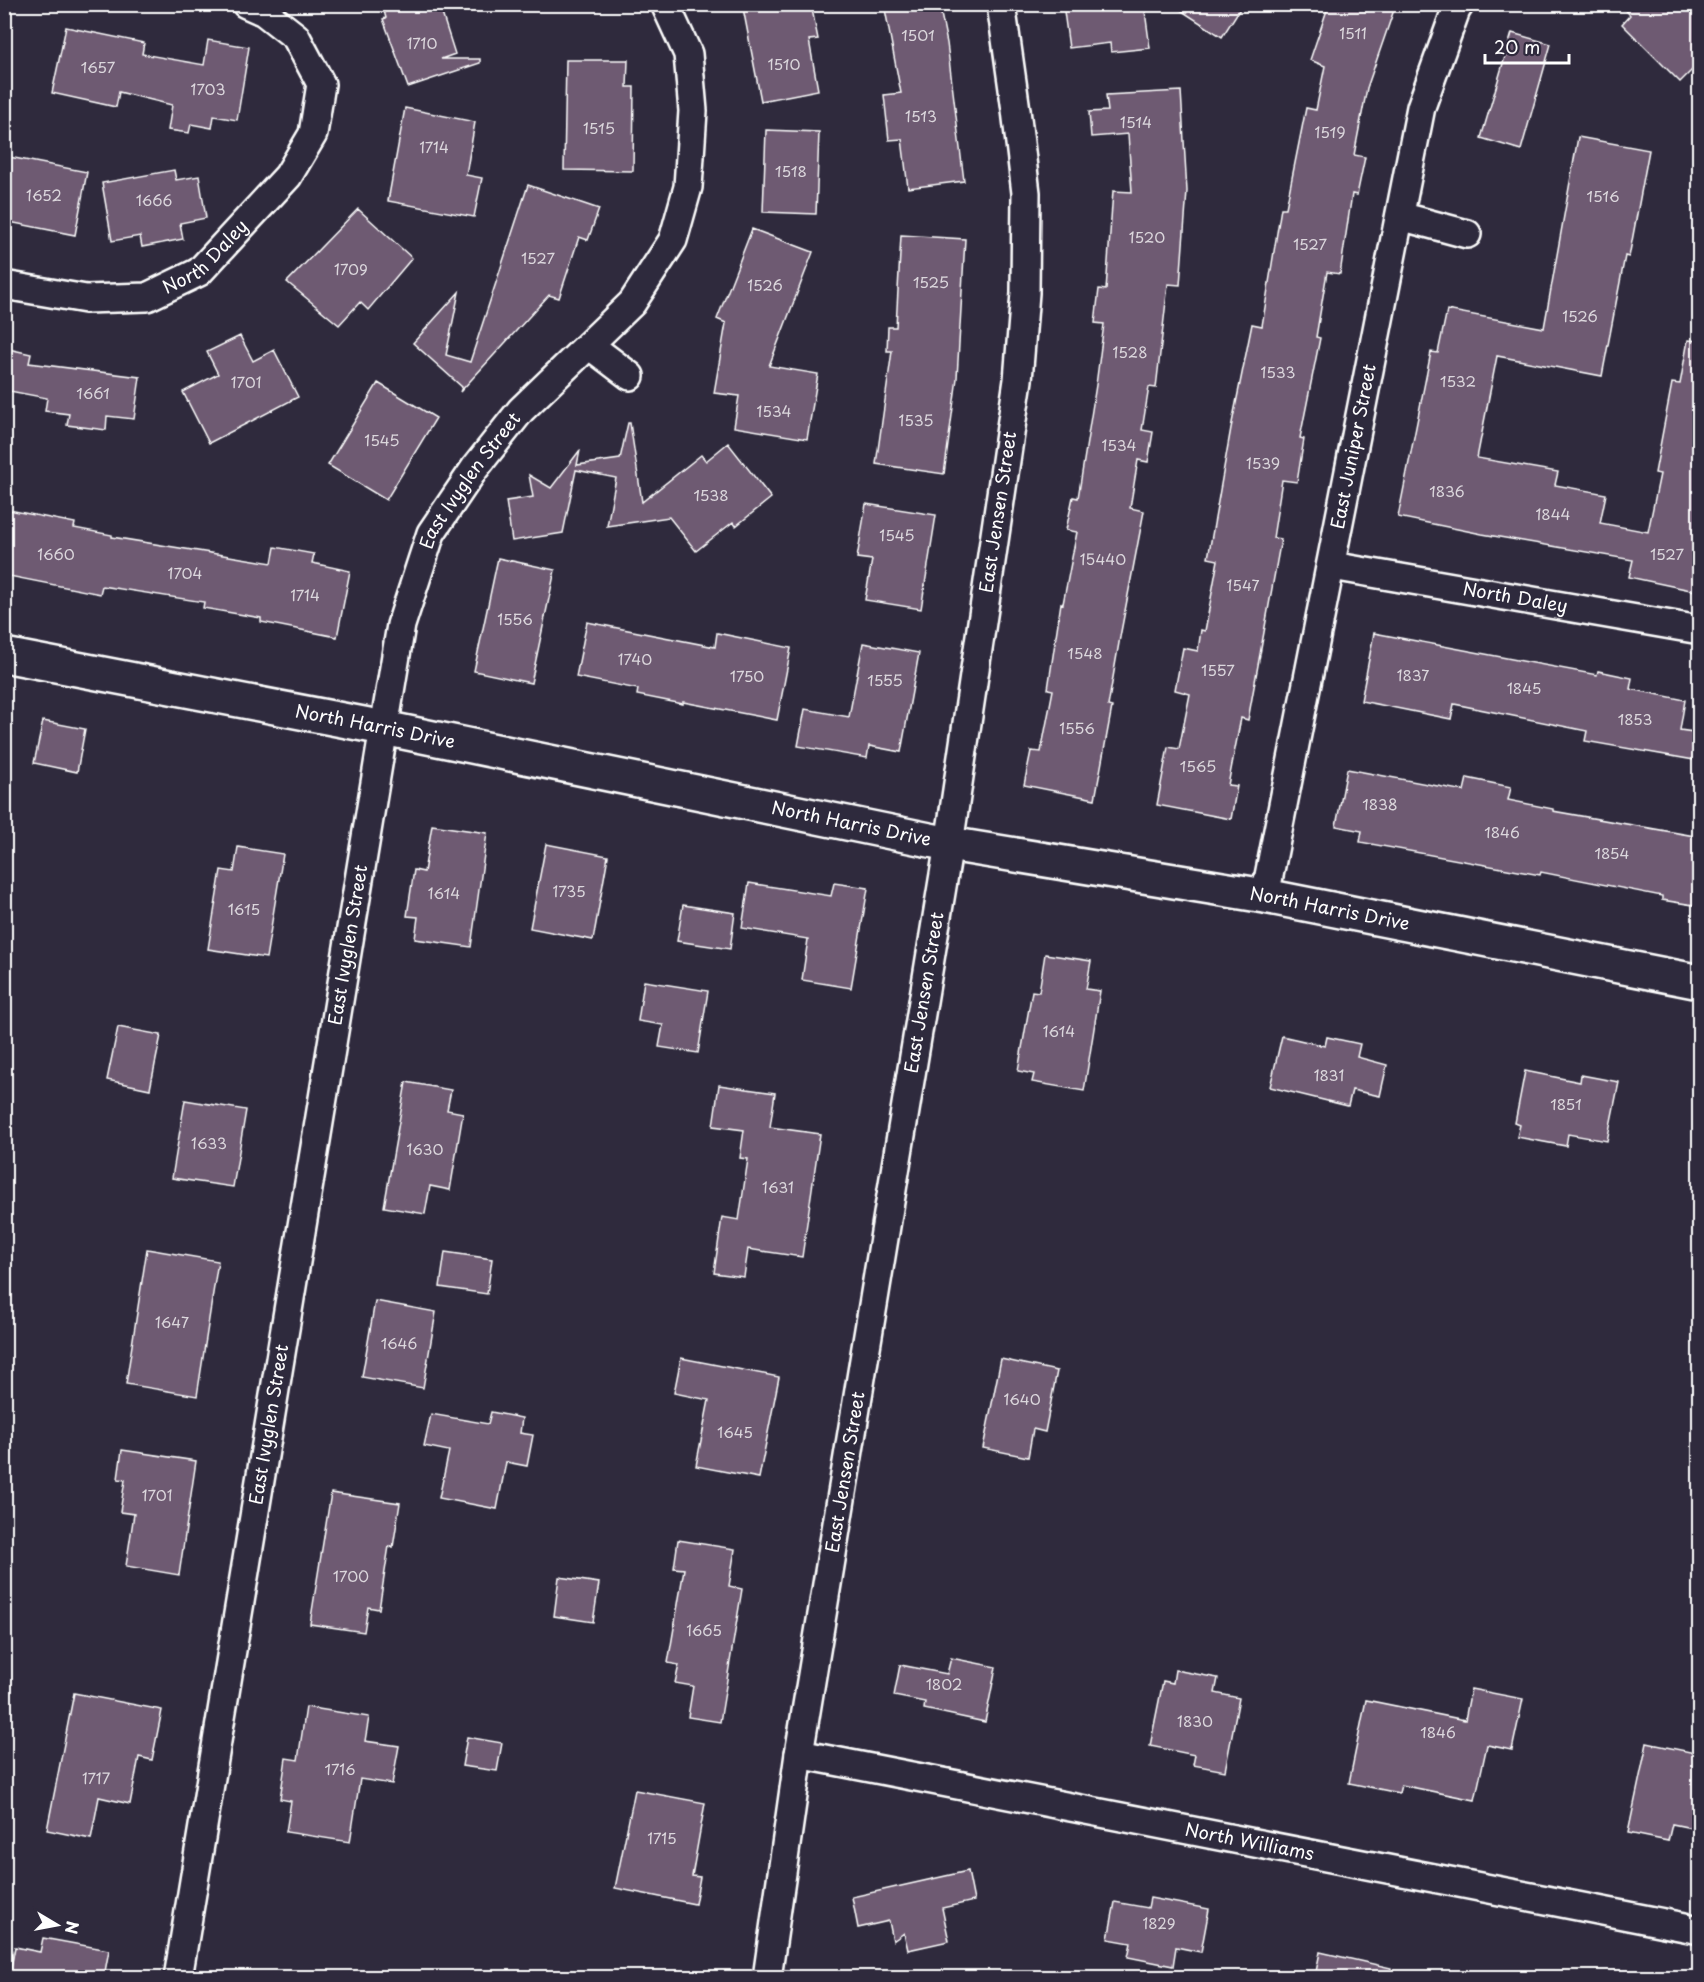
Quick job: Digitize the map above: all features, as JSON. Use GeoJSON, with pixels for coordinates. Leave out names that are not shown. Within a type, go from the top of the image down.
{"type":"FeatureCollection","features":[{"type":"Feature","properties":{"kind":"street","name":"North Daley"},"geometry":{"type":"LineString","coordinates":[[4,285],[86,299],[147,297],[199,272],[288,176],[313,134],[321,84],[296,37],[264,12],[246,4]]}},
{"type":"Feature","properties":{"kind":"street","name":"East Ivyglen Street"},"geometry":{"type":"LineString","coordinates":[[177,1977],[401,625],[431,533],[475,468],[521,410],[632,303],[673,240],[688,187],[693,111],[688,54],[665,4]]}},
{"type":"Feature","properties":{"kind":"street","name":"East Jensen Street"},"geometry":{"type":"LineString","coordinates":[[767,1977],[799,1754],[949,844],[1018,380],[1025,294],[1026,193],[1001,4]]}},
{"type":"Feature","properties":{"kind":"street","name":"East Juniper Street"},"geometry":{"type":"LineString","coordinates":[[1265,896],[1421,107],[1460,4]]}},
{"type":"Feature","properties":{"kind":"street"},"geometry":{"type":"LineString","coordinates":[[1400,216],[1467,234]]}},
{"type":"Feature","properties":{"kind":"street"},"geometry":{"type":"LineString","coordinates":[[589,345],[630,376]]}},
{"type":"Feature","properties":{"kind":"street","name":"North Daley"},"geometry":{"type":"LineString","coordinates":[[1332,566],[1700,630]]}},
{"type":"Feature","properties":{"kind":"street","name":"North Harris Drive"},"geometry":{"type":"LineString","coordinates":[[4,655],[384,728],[949,844],[1265,896],[1700,982]]}},
{"type":"Feature","properties":{"kind":"street","name":"North Williams"},"geometry":{"type":"LineString","coordinates":[[799,1754],[1700,1930]]}},
{"type":"Feature","properties":{"kind":"building"},"geometry":{"type":"Polygon","coordinates":[[[382,4],[439,4],[455,54],[441,59],[480,59],[480,63],[408,87],[383,19],[386,18],[382,4]]]}},
{"type":"Feature","properties":{"kind":"building"},"geometry":{"type":"Polygon","coordinates":[[[761,4],[811,4],[818,39],[809,40],[818,90],[761,101],[743,8],[761,4]]]}},
{"type":"Feature","properties":{"kind":"building"},"geometry":{"type":"Polygon","coordinates":[[[884,4],[939,4],[947,43],[964,181],[908,188],[902,139],[889,140],[884,95],[901,93],[884,4]]]}},
{"type":"Feature","properties":{"kind":"building"},"geometry":{"type":"Polygon","coordinates":[[[1063,4],[1144,4],[1150,48],[1111,52],[1110,43],[1069,48],[1063,4]]]}},
{"type":"Feature","properties":{"kind":"building"},"geometry":{"type":"Polygon","coordinates":[[[1171,4],[1243,4],[1222,37],[1171,4]]]}},
{"type":"Feature","properties":{"kind":"building"},"geometry":{"type":"Polygon","coordinates":[[[1329,4],[1396,4],[1367,88],[1354,155],[1365,157],[1357,195],[1352,194],[1340,274],[1327,272],[1316,337],[1320,338],[1300,438],[1304,439],[1297,482],[1282,480],[1273,538],[1281,539],[1248,720],[1241,718],[1228,785],[1237,786],[1231,819],[1157,805],[1168,747],[1179,749],[1190,694],[1175,690],[1183,648],[1198,651],[1201,630],[1205,631],[1218,560],[1208,558],[1231,428],[1252,324],[1262,326],[1281,208],[1286,208],[1306,108],[1316,110],[1325,66],[1310,60],[1329,4]]]}},
{"type":"Feature","properties":{"kind":"building"},"geometry":{"type":"Polygon","coordinates":[[[1620,4],[1700,4],[1700,62],[1680,82],[1622,24],[1630,15],[1620,4]]]}},
{"type":"Feature","properties":{"kind":"building"},"geometry":{"type":"Polygon","coordinates":[[[66,27],[144,43],[142,54],[204,65],[208,40],[249,47],[237,120],[214,116],[212,128],[191,124],[189,133],[168,130],[172,105],[119,92],[116,107],[52,93],[66,27]]]}},
{"type":"Feature","properties":{"kind":"building"},"geometry":{"type":"Polygon","coordinates":[[[1512,33],[1551,44],[1521,150],[1481,138],[1512,33]]]}},
{"type":"Feature","properties":{"kind":"building"},"geometry":{"type":"Polygon","coordinates":[[[566,60],[628,60],[627,87],[634,87],[633,171],[564,170],[566,60]]]}},
{"type":"Feature","properties":{"kind":"building"},"geometry":{"type":"Polygon","coordinates":[[[1181,91],[1187,191],[1180,285],[1168,284],[1156,388],[1149,387],[1142,430],[1153,432],[1148,462],[1138,460],[1130,508],[1144,511],[1108,706],[1112,707],[1095,799],[1024,785],[1031,751],[1041,752],[1053,690],[1048,689],[1061,603],[1063,604],[1077,532],[1066,530],[1073,497],[1078,498],[1096,385],[1104,324],[1095,323],[1099,289],[1106,290],[1113,191],[1132,192],[1128,134],[1091,137],[1089,112],[1108,111],[1106,95],[1181,91]]]}},
{"type":"Feature","properties":{"kind":"building"},"geometry":{"type":"Polygon","coordinates":[[[405,108],[475,122],[466,175],[482,178],[474,217],[388,201],[405,108]]]}},
{"type":"Feature","properties":{"kind":"building"},"geometry":{"type":"Polygon","coordinates":[[[766,130],[819,132],[816,214],[763,212],[766,130]]]}},
{"type":"Feature","properties":{"kind":"building"},"geometry":{"type":"Polygon","coordinates":[[[1578,137],[1649,150],[1629,257],[1625,256],[1602,376],[1497,356],[1477,458],[1558,472],[1555,485],[1606,494],[1600,523],[1648,532],[1660,474],[1655,473],[1672,383],[1680,384],[1688,340],[1700,341],[1700,592],[1629,577],[1633,560],[1398,517],[1431,352],[1438,353],[1447,310],[1544,328],[1578,137]]]}},
{"type":"Feature","properties":{"kind":"building"},"geometry":{"type":"Polygon","coordinates":[[[4,156],[87,172],[75,235],[4,221],[4,156]]]}},
{"type":"Feature","properties":{"kind":"building"},"geometry":{"type":"Polygon","coordinates":[[[174,170],[176,180],[199,176],[206,218],[180,223],[183,239],[142,247],[140,236],[112,241],[102,183],[174,170]]]}},
{"type":"Feature","properties":{"kind":"building"},"geometry":{"type":"Polygon","coordinates":[[[528,185],[599,209],[588,240],[579,237],[559,298],[549,295],[460,392],[462,387],[413,343],[459,292],[446,355],[470,362],[528,185]]]}},
{"type":"Feature","properties":{"kind":"building"},"geometry":{"type":"Polygon","coordinates":[[[358,209],[412,258],[368,310],[360,302],[339,325],[287,282],[358,209]]]}},
{"type":"Feature","properties":{"kind":"building"},"geometry":{"type":"Polygon","coordinates":[[[752,229],[813,252],[769,366],[818,374],[807,439],[734,427],[739,396],[714,393],[726,323],[717,319],[752,229]]]}},
{"type":"Feature","properties":{"kind":"building"},"geometry":{"type":"Polygon","coordinates":[[[901,235],[965,239],[957,378],[944,474],[876,464],[892,351],[887,351],[888,327],[896,327],[901,235]]]}},
{"type":"Feature","properties":{"kind":"building"},"geometry":{"type":"Polygon","coordinates":[[[240,336],[253,361],[274,350],[298,397],[209,443],[183,392],[218,374],[207,352],[240,336]]]}},
{"type":"Feature","properties":{"kind":"building"},"geometry":{"type":"Polygon","coordinates":[[[4,348],[31,354],[29,363],[140,377],[134,419],[107,416],[106,430],[67,425],[69,414],[45,411],[47,398],[4,390],[4,348]]]}},
{"type":"Feature","properties":{"kind":"building"},"geometry":{"type":"Polygon","coordinates":[[[378,383],[436,418],[386,500],[328,465],[378,383]]]}},
{"type":"Feature","properties":{"kind":"building"},"geometry":{"type":"Polygon","coordinates":[[[628,423],[630,423],[642,502],[701,455],[706,461],[728,443],[771,498],[736,526],[733,522],[696,551],[669,517],[607,526],[616,478],[576,470],[563,533],[512,541],[506,501],[533,497],[529,475],[551,488],[580,450],[577,465],[620,459],[628,423]]]}},
{"type":"Feature","properties":{"kind":"building"},"geometry":{"type":"Polygon","coordinates":[[[866,504],[936,515],[921,609],[865,600],[872,560],[857,558],[866,504]]]}},
{"type":"Feature","properties":{"kind":"building"},"geometry":{"type":"Polygon","coordinates":[[[9,510],[75,523],[74,528],[112,535],[112,537],[272,563],[275,547],[314,554],[312,563],[350,571],[337,637],[261,622],[261,618],[203,608],[204,602],[102,586],[100,594],[4,575],[4,531],[9,510]]]}},
{"type":"Feature","properties":{"kind":"building"},"geometry":{"type":"Polygon","coordinates":[[[498,558],[555,570],[531,683],[474,671],[498,558]]]}},
{"type":"Feature","properties":{"kind":"building"},"geometry":{"type":"Polygon","coordinates":[[[587,622],[715,647],[717,633],[791,648],[777,720],[637,695],[638,689],[576,677],[587,622]]]}},
{"type":"Feature","properties":{"kind":"building"},"geometry":{"type":"Polygon","coordinates":[[[1374,633],[1597,675],[1598,671],[1632,678],[1630,689],[1685,700],[1680,730],[1700,733],[1700,761],[1585,741],[1587,731],[1454,704],[1451,719],[1361,701],[1374,633]]]}},
{"type":"Feature","properties":{"kind":"building"},"geometry":{"type":"Polygon","coordinates":[[[863,643],[919,653],[901,752],[869,746],[867,758],[798,746],[805,709],[849,717],[863,643]]]}},
{"type":"Feature","properties":{"kind":"building"},"geometry":{"type":"Polygon","coordinates":[[[43,721],[85,729],[77,772],[34,763],[43,721]]]}},
{"type":"Feature","properties":{"kind":"building"},"geometry":{"type":"Polygon","coordinates":[[[1347,769],[1464,791],[1467,778],[1511,787],[1508,800],[1553,809],[1553,811],[1700,837],[1700,906],[1662,900],[1662,896],[1541,872],[1540,875],[1360,842],[1362,831],[1336,826],[1347,769]]]}},
{"type":"Feature","properties":{"kind":"building"},"geometry":{"type":"Polygon","coordinates":[[[432,825],[487,833],[471,947],[415,939],[418,917],[407,916],[414,870],[424,872],[432,825]]]}},
{"type":"Feature","properties":{"kind":"building"},"geometry":{"type":"Polygon","coordinates":[[[546,844],[608,856],[593,940],[530,928],[546,844]]]}},
{"type":"Feature","properties":{"kind":"building"},"geometry":{"type":"Polygon","coordinates":[[[238,847],[283,854],[266,958],[208,949],[221,870],[234,872],[238,847]]]}},
{"type":"Feature","properties":{"kind":"building"},"geometry":{"type":"Polygon","coordinates":[[[749,883],[831,896],[834,883],[868,888],[851,988],[802,980],[808,939],[742,928],[749,883]]]}},
{"type":"Feature","properties":{"kind":"building"},"geometry":{"type":"Polygon","coordinates":[[[683,905],[735,913],[730,949],[677,941],[683,905]]]}},
{"type":"Feature","properties":{"kind":"building"},"geometry":{"type":"Polygon","coordinates":[[[1045,954],[1091,961],[1086,989],[1100,991],[1084,1091],[1032,1082],[1034,1074],[1018,1071],[1032,991],[1039,992],[1045,954]]]}},
{"type":"Feature","properties":{"kind":"building"},"geometry":{"type":"Polygon","coordinates":[[[644,981],[708,991],[698,1053],[659,1047],[663,1025],[638,1021],[644,981]]]}},
{"type":"Feature","properties":{"kind":"building"},"geometry":{"type":"Polygon","coordinates":[[[118,1027],[161,1035],[150,1089],[107,1080],[118,1027]]]}},
{"type":"Feature","properties":{"kind":"building"},"geometry":{"type":"Polygon","coordinates":[[[1282,1036],[1325,1046],[1327,1037],[1360,1044],[1357,1057],[1387,1065],[1380,1096],[1352,1090],[1348,1106],[1270,1087],[1282,1036]]]}},
{"type":"Feature","properties":{"kind":"building"},"geometry":{"type":"Polygon","coordinates":[[[1525,1071],[1580,1082],[1581,1075],[1619,1082],[1607,1141],[1568,1134],[1566,1146],[1517,1137],[1520,1125],[1515,1123],[1525,1071]]]}},
{"type":"Feature","properties":{"kind":"building"},"geometry":{"type":"Polygon","coordinates":[[[406,1082],[451,1090],[447,1110],[463,1113],[450,1190],[430,1186],[425,1214],[384,1207],[406,1082]]]}},
{"type":"Feature","properties":{"kind":"building"},"geometry":{"type":"Polygon","coordinates":[[[719,1085],[775,1093],[770,1127],[820,1134],[802,1257],[748,1249],[744,1277],[714,1273],[722,1217],[739,1220],[748,1159],[740,1158],[744,1130],[713,1126],[719,1085]]]}},
{"type":"Feature","properties":{"kind":"building"},"geometry":{"type":"Polygon","coordinates":[[[185,1100],[246,1110],[233,1187],[172,1178],[185,1100]]]}},
{"type":"Feature","properties":{"kind":"building"},"geometry":{"type":"Polygon","coordinates":[[[147,1249],[218,1261],[197,1396],[126,1384],[147,1249]]]}},
{"type":"Feature","properties":{"kind":"building"},"geometry":{"type":"Polygon","coordinates":[[[445,1252],[492,1259],[487,1294],[440,1287],[445,1252]]]}},
{"type":"Feature","properties":{"kind":"building"},"geometry":{"type":"Polygon","coordinates":[[[375,1301],[436,1312],[423,1388],[362,1377],[375,1301]]]}},
{"type":"Feature","properties":{"kind":"building"},"geometry":{"type":"Polygon","coordinates":[[[681,1358],[779,1377],[759,1478],[696,1466],[709,1400],[674,1393],[681,1358]]]}},
{"type":"Feature","properties":{"kind":"building"},"geometry":{"type":"Polygon","coordinates":[[[1001,1359],[1057,1371],[1045,1432],[1033,1429],[1028,1457],[983,1448],[1001,1359]]]}},
{"type":"Feature","properties":{"kind":"building"},"geometry":{"type":"Polygon","coordinates":[[[491,1412],[522,1418],[520,1433],[533,1435],[527,1466],[506,1462],[497,1509],[439,1498],[449,1451],[424,1446],[431,1414],[488,1424],[491,1412]]]}},
{"type":"Feature","properties":{"kind":"building"},"geometry":{"type":"Polygon","coordinates":[[[122,1450],[196,1461],[179,1575],[126,1566],[134,1514],[120,1512],[125,1480],[118,1479],[122,1450]]]}},
{"type":"Feature","properties":{"kind":"building"},"geometry":{"type":"Polygon","coordinates":[[[331,1493],[400,1503],[393,1547],[389,1546],[379,1609],[368,1607],[364,1632],[310,1624],[331,1493]]]}},
{"type":"Feature","properties":{"kind":"building"},"geometry":{"type":"Polygon","coordinates":[[[678,1540],[735,1549],[729,1586],[742,1589],[720,1722],[688,1717],[693,1686],[675,1683],[679,1665],[668,1663],[684,1569],[674,1568],[678,1540]]]}},
{"type":"Feature","properties":{"kind":"building"},"geometry":{"type":"Polygon","coordinates":[[[559,1577],[599,1583],[593,1622],[554,1616],[559,1577]]]}},
{"type":"Feature","properties":{"kind":"building"},"geometry":{"type":"Polygon","coordinates":[[[951,1658],[996,1667],[985,1722],[924,1709],[925,1702],[894,1696],[900,1665],[947,1674],[951,1658]]]}},
{"type":"Feature","properties":{"kind":"building"},"geometry":{"type":"Polygon","coordinates":[[[1175,1670],[1218,1678],[1215,1693],[1239,1698],[1225,1771],[1193,1765],[1195,1755],[1150,1746],[1163,1681],[1173,1683],[1175,1670]]]}},
{"type":"Feature","properties":{"kind":"building"},"geometry":{"type":"Polygon","coordinates":[[[1471,1689],[1523,1699],[1512,1750],[1487,1745],[1475,1800],[1401,1785],[1399,1793],[1349,1783],[1366,1700],[1465,1720],[1471,1689]]]}},
{"type":"Feature","properties":{"kind":"building"},"geometry":{"type":"Polygon","coordinates":[[[74,1693],[162,1710],[152,1760],[139,1757],[130,1804],[99,1797],[91,1839],[47,1830],[74,1693]]]}},
{"type":"Feature","properties":{"kind":"building"},"geometry":{"type":"Polygon","coordinates":[[[306,1707],[369,1717],[365,1741],[399,1746],[392,1784],[360,1779],[350,1842],[286,1832],[291,1801],[280,1799],[286,1758],[298,1760],[306,1707]]]}},
{"type":"Feature","properties":{"kind":"building"},"geometry":{"type":"Polygon","coordinates":[[[467,1737],[502,1743],[497,1771],[462,1766],[467,1737]]]}},
{"type":"Feature","properties":{"kind":"building"},"geometry":{"type":"Polygon","coordinates":[[[1647,1743],[1700,1754],[1700,1793],[1692,1828],[1672,1824],[1668,1841],[1628,1833],[1647,1743]]]}},
{"type":"Feature","properties":{"kind":"building"},"geometry":{"type":"Polygon","coordinates":[[[635,1790],[705,1803],[692,1876],[700,1877],[695,1904],[615,1888],[635,1790]]]}},
{"type":"Feature","properties":{"kind":"building"},"geometry":{"type":"Polygon","coordinates":[[[968,1871],[974,1901],[942,1908],[949,1941],[908,1950],[904,1933],[893,1941],[889,1921],[858,1928],[852,1897],[968,1871]]]}},
{"type":"Feature","properties":{"kind":"building"},"geometry":{"type":"Polygon","coordinates":[[[1150,1898],[1209,1909],[1201,1952],[1176,1947],[1173,1966],[1128,1957],[1131,1943],[1108,1939],[1115,1902],[1148,1908],[1150,1898]]]}},
{"type":"Feature","properties":{"kind":"building"},"geometry":{"type":"Polygon","coordinates":[[[43,1938],[109,1950],[104,1977],[9,1977],[15,1947],[40,1952],[43,1938]]]}},
{"type":"Feature","properties":{"kind":"building"},"geometry":{"type":"Polygon","coordinates":[[[1320,1952],[1391,1968],[1390,1977],[1315,1977],[1320,1952]]]}}]}
